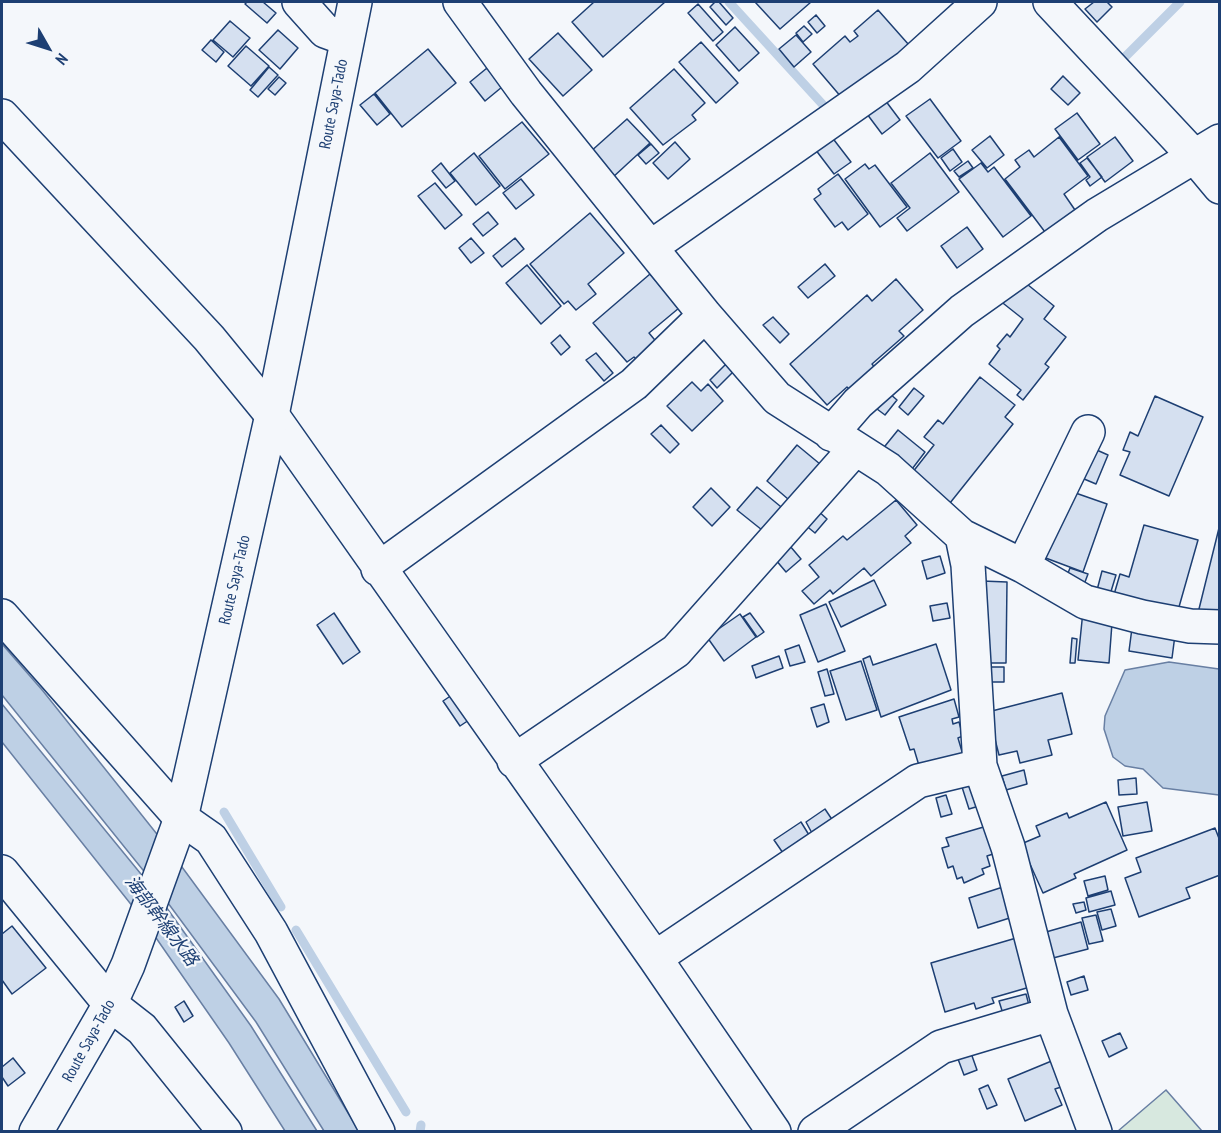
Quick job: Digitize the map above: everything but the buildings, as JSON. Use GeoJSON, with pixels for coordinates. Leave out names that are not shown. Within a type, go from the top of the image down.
{"type":"FeatureCollection","features":[{"type":"Feature","properties":{"kind":"street"},"geometry":{"type":"LineString","coordinates":[[299,2],[324,31],[347,39]]}},
{"type":"Feature","properties":{"kind":"street","name":"Route Saya-Tado"},"geometry":{"type":"LineString","coordinates":[[36,1131],[110,1004],[128,964],[181,818],[272,415],[355,2]]}},
{"type":"Feature","properties":{"kind":"street"},"geometry":{"type":"LineString","coordinates":[[460,2],[526,93],[705,315],[777,398],[888,469],[962,536],[1023,566],[1085,602],[1152,619],[1190,626],[1220,627]]}},
{"type":"Feature","properties":{"kind":"street"},"geometry":{"type":"LineString","coordinates":[[651,247],[908,67],[980,2]]}},
{"type":"Feature","properties":{"kind":"street"},"geometry":{"type":"LineString","coordinates":[[1050,2],[1207,149],[1220,187]]}},
{"type":"Feature","properties":{"kind":"street"},"geometry":{"type":"LineString","coordinates":[[2,116],[209,338],[272,415],[655,958],[774,1131]]}},
{"type":"Feature","properties":{"kind":"street"},"geometry":{"type":"LineString","coordinates":[[514,761],[676,651],[843,442],[858,404],[962,311],[1097,215],[1207,149]]}},
{"type":"Feature","properties":{"kind":"street"},"geometry":{"type":"LineString","coordinates":[[378,568],[634,384],[705,315]]}},
{"type":"Feature","properties":{"kind":"street"},"geometry":{"type":"LineString","coordinates":[[1023,566],[1088,432]]}},
{"type":"Feature","properties":{"kind":"street"},"geometry":{"type":"LineString","coordinates":[[962,536],[968,565],[980,766],[1008,847],[1051,1014],[1095,1131]]}},
{"type":"Feature","properties":{"kind":"street"},"geometry":{"type":"LineString","coordinates":[[2,616],[181,818],[212,838],[265,923],[378,1131]]}},
{"type":"Feature","properties":{"kind":"street"},"geometry":{"type":"LineString","coordinates":[[655,958],[918,781],[980,766]]}},
{"type":"Feature","properties":{"kind":"street"},"geometry":{"type":"LineString","coordinates":[[2,872],[110,1004],[141,1029],[225,1131]]}},
{"type":"Feature","properties":{"kind":"street"},"geometry":{"type":"LineString","coordinates":[[815,1131],[942,1047],[1051,1014]]}},
{"type":"Feature","properties":{"kind":"shaded area"},"geometry":{"type":"Polygon","coordinates":[[[1166,1090],[1202,1131],[1118,1131],[1166,1090]]]}},
{"type":"Feature","properties":{"kind":"water"},"geometry":{"type":"Polygon","coordinates":[[[2,644],[43,691],[168,848],[279,999],[359,1131],[324,1131],[256,1022],[151,880],[2,695],[2,644]]]}},
{"type":"Feature","properties":{"kind":"water"},"geometry":{"type":"Polygon","coordinates":[[[1169,662],[1219,669],[1219,795],[1163,788],[1143,769],[1125,766],[1113,757],[1104,729],[1105,716],[1125,670],[1169,662]]]}},
{"type":"Feature","properties":{"kind":"water","name":"海部幹線水路"},"geometry":{"type":"Polygon","coordinates":[[[2,704],[154,890],[251,1026],[317,1131],[285,1131],[229,1043],[145,922],[2,742],[2,704]]]}},
{"type":"Feature","properties":{"kind":"waterway"},"geometry":{"type":"LineString","coordinates":[[729,2],[825,107]]}},
{"type":"Feature","properties":{"kind":"waterway"},"geometry":{"type":"LineString","coordinates":[[1121,61],[1180,2]]}},
{"type":"Feature","properties":{"kind":"waterway"},"geometry":{"type":"LineString","coordinates":[[224,812],[281,907]]}},
{"type":"Feature","properties":{"kind":"waterway"},"geometry":{"type":"LineString","coordinates":[[296,930],[406,1112]]}},
{"type":"Feature","properties":{"kind":"waterway"},"geometry":{"type":"LineString","coordinates":[[420,1132],[421,1125]]}}]}
